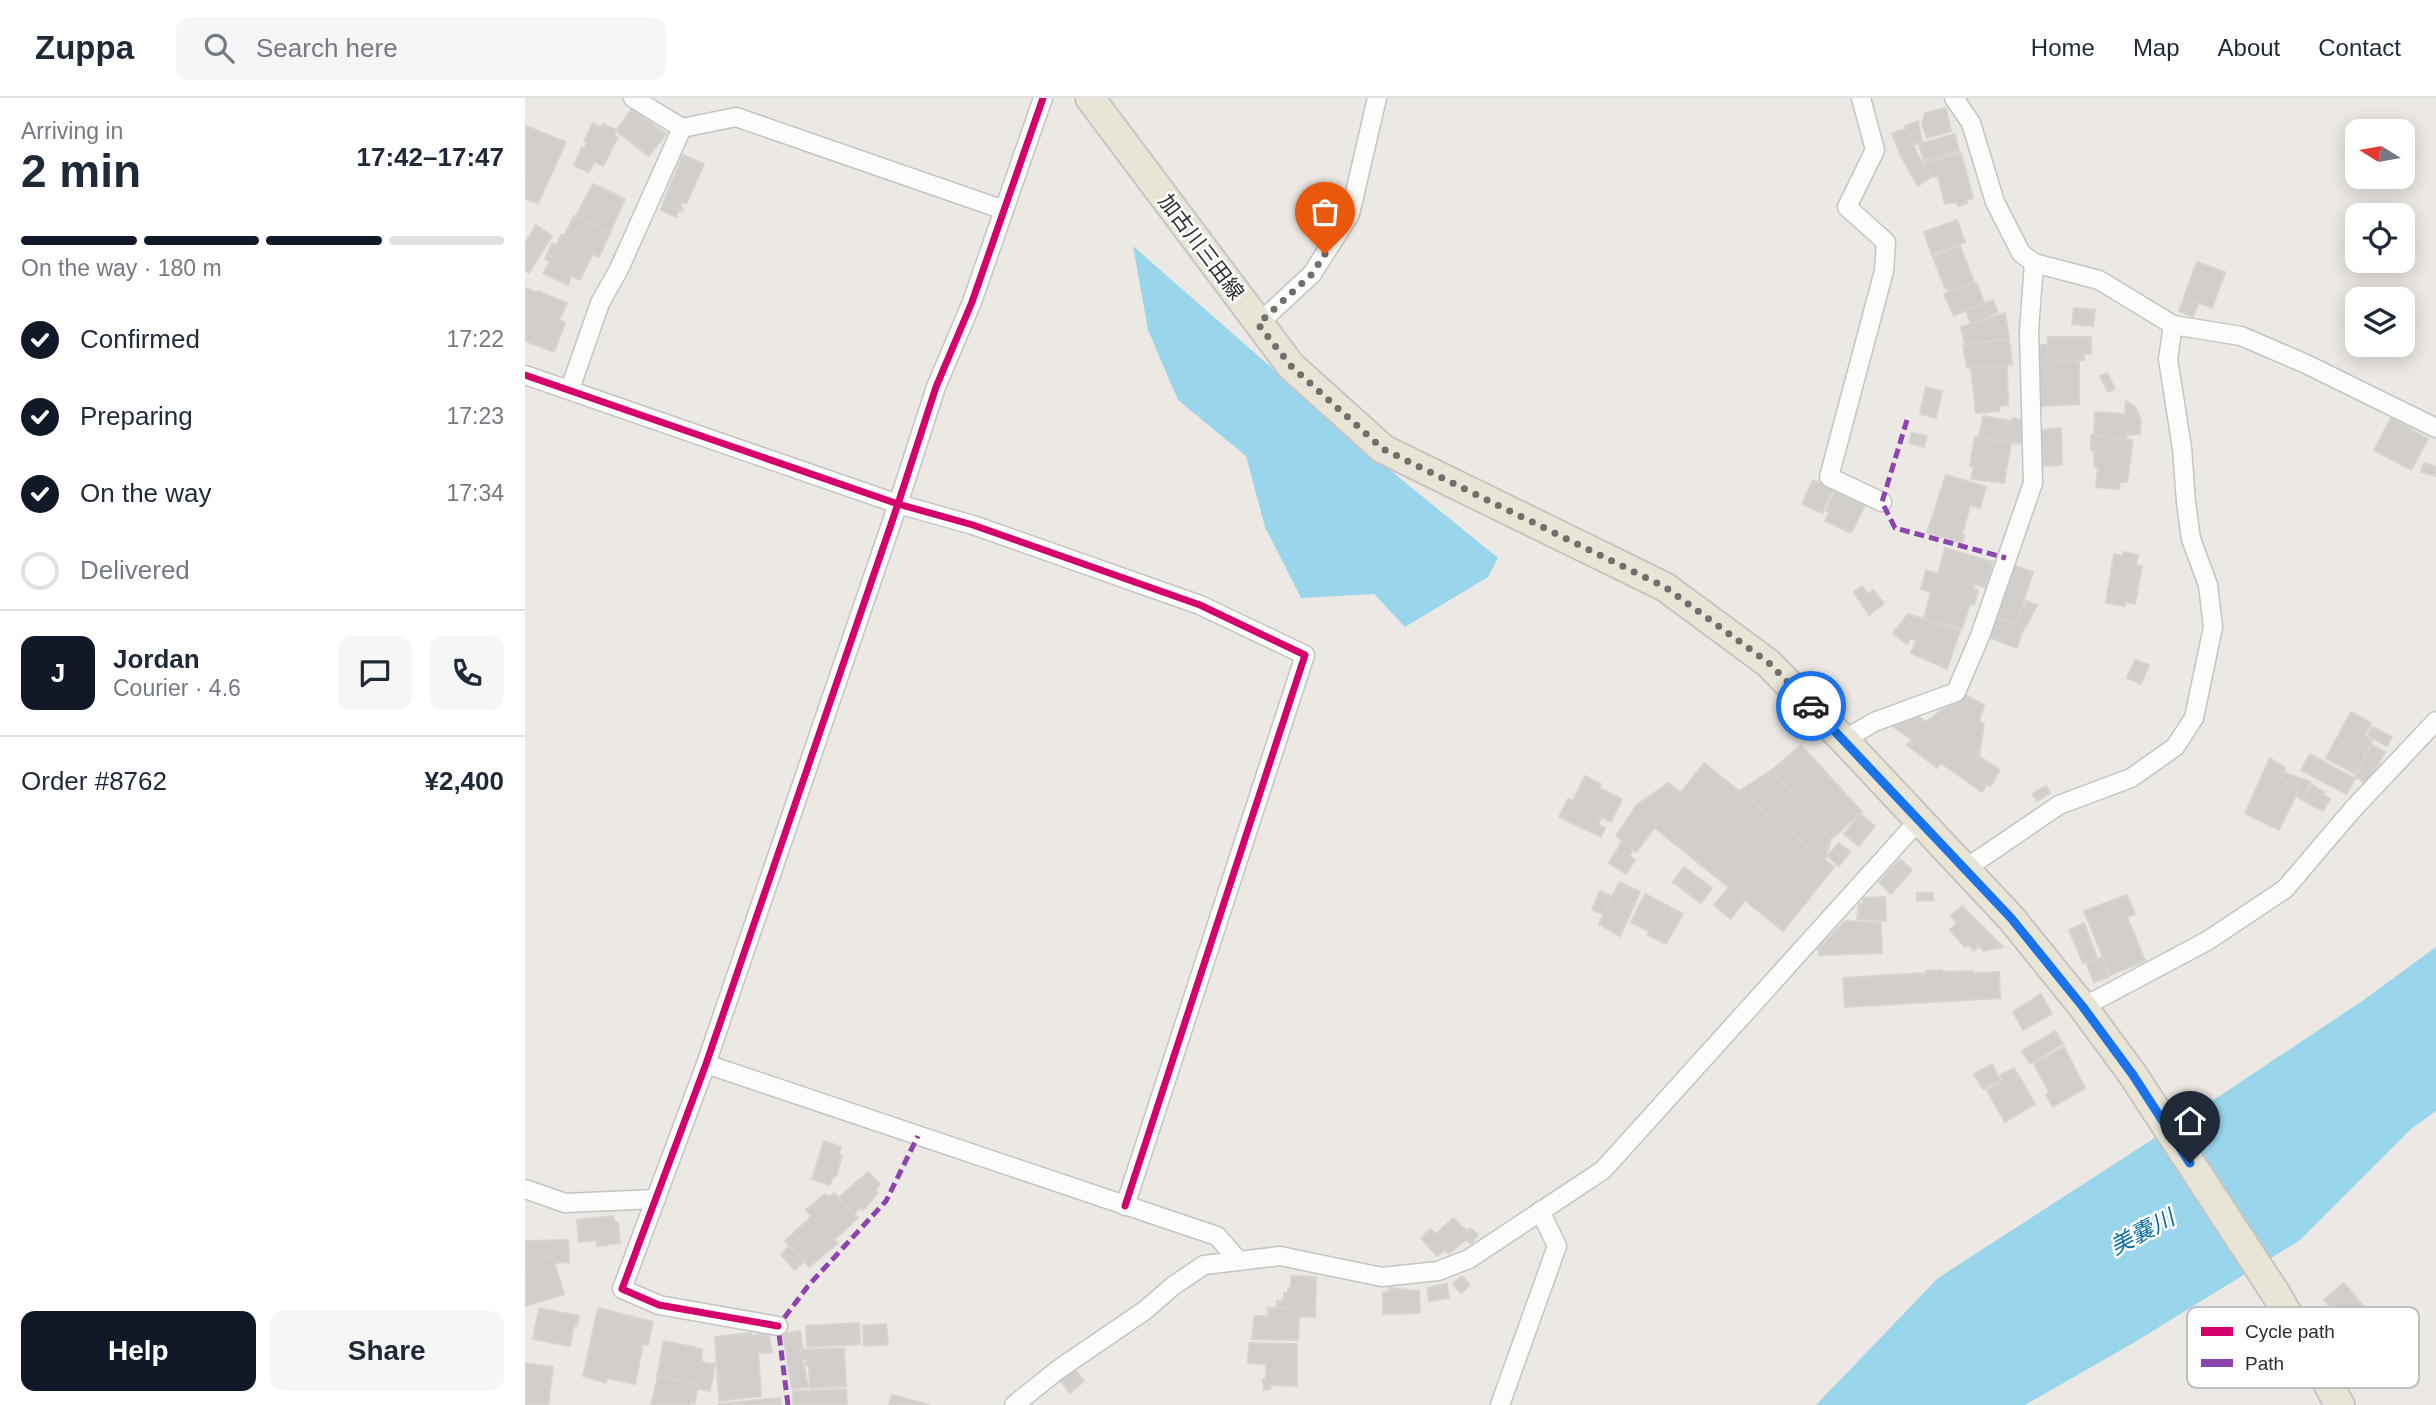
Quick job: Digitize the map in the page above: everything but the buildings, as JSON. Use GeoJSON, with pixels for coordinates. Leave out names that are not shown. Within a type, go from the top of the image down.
{"type":"FeatureCollection","features":[{"type":"Feature","properties":{"kind":"main road","name":"加古川三田線"},"geometry":{"type":"LineString","coordinates":[[1090,98],[1291,366],[1383,449],[1665,587],[1769,663],[2011,918],[2083,1007],[2133,1075],[2283,1307]]}},
{"type":"Feature","properties":{"kind":"main road","name":"加古川三田線"},"geometry":{"type":"LineString","coordinates":[[2330,1388],[2340,1405]]}},
{"type":"Feature","properties":{"kind":"street"},"geometry":{"type":"LineString","coordinates":[[633,98],[682,128],[736,117],[1004,210]]}},
{"type":"Feature","properties":{"kind":"street"},"geometry":{"type":"LineString","coordinates":[[778,1326],[659,1305],[622,1289],[706,1064],[936,387],[972,302],[1043,98]]}},
{"type":"Feature","properties":{"kind":"street"},"geometry":{"type":"LineString","coordinates":[[1258,324],[1312,274],[1350,214],[1377,98]]}},
{"type":"Feature","properties":{"kind":"street"},"geometry":{"type":"LineString","coordinates":[[1861,98],[1875,150],[1847,207],[1886,242],[1884,271],[1829,477],[1882,502]]}},
{"type":"Feature","properties":{"kind":"street"},"geometry":{"type":"LineString","coordinates":[[1954,98],[1971,123],[1995,202],[2021,253],[2034,263],[2099,280],[2173,325],[2241,336],[2306,364],[2436,428]]}},
{"type":"Feature","properties":{"kind":"street"},"geometry":{"type":"LineString","coordinates":[[570,389],[600,303],[619,269],[682,128]]}},
{"type":"Feature","properties":{"kind":"street"},"geometry":{"type":"LineString","coordinates":[[1844,740],[1874,722],[1956,692],[1980,636],[2033,483],[2029,331],[2034,263]]}},
{"type":"Feature","properties":{"kind":"street"},"geometry":{"type":"LineString","coordinates":[[1965,869],[2059,805],[2131,778],[2175,747],[2195,718],[2213,627],[2208,585],[2191,540],[2182,448],[2168,359],[2173,325]]}},
{"type":"Feature","properties":{"kind":"street"},"geometry":{"type":"LineString","coordinates":[[525,375],[898,504],[973,525],[1200,605],[1305,655],[1125,1206]]}},
{"type":"Feature","properties":{"kind":"street"},"geometry":{"type":"LineString","coordinates":[[2083,1007],[2207,941],[2285,889],[2354,808],[2436,721]]}},
{"type":"Feature","properties":{"kind":"street"},"geometry":{"type":"LineString","coordinates":[[1014,1405],[1059,1369],[1144,1311],[1173,1286],[1204,1265],[1280,1256],[1382,1277],[1438,1271],[1469,1259],[1603,1170],[1919,820]]}},
{"type":"Feature","properties":{"kind":"street"},"geometry":{"type":"LineString","coordinates":[[706,1064],[1217,1236],[1239,1261]]}},
{"type":"Feature","properties":{"kind":"street"},"geometry":{"type":"LineString","coordinates":[[525,1189],[565,1203],[656,1199]]}},
{"type":"Feature","properties":{"kind":"street"},"geometry":{"type":"LineString","coordinates":[[1500,1405],[1557,1246],[1539,1211]]}},
{"type":"Feature","properties":{"kind":"water"},"geometry":{"type":"Polygon","coordinates":[[[1133,246],[1369,453],[1498,558],[1488,577],[1405,627],[1374,594],[1301,598],[1265,527],[1246,456],[1178,400],[1148,330],[1133,246]]]}},
{"type":"Feature","properties":{"kind":"water","name":"美嚢川"},"geometry":{"type":"Polygon","coordinates":[[[2436,947],[2436,1111],[2411,1129],[2300,1240],[2192,1307],[2187,1307],[2187,1310],[2135,1342],[2025,1405],[1816,1405],[1938,1278],[2365,999],[2436,947]]]}},
{"type":"Feature","properties":{"kind":"marked path"},"geometry":{"type":"LineString","coordinates":[[1907,420],[1882,502],[1895,528],[2006,558]]}},
{"type":"Feature","properties":{"kind":"marked path"},"geometry":{"type":"LineString","coordinates":[[788,1405],[778,1326],[808,1286],[886,1201],[918,1136]]}},
{"type":"Feature","properties":{"kind":"cycle path"},"geometry":{"type":"LineString","coordinates":[[778,1326],[659,1305],[622,1289],[706,1064],[936,387],[972,302],[1043,98]]}},
{"type":"Feature","properties":{"kind":"cycle path"},"geometry":{"type":"LineString","coordinates":[[525,375],[898,504],[973,525],[1200,605],[1305,655],[1125,1206]]}},
{"type":"Feature","properties":{"kind":"way so far"},"geometry":{"type":"LineString","coordinates":[[1325,254],[1312,274],[1258,324],[1291,366],[1383,449],[1665,587],[1769,663],[1811,706]]}},
{"type":"Feature","properties":{"kind":"route"},"geometry":{"type":"LineString","coordinates":[[1811,706],[2011,918],[2083,1007],[2133,1075],[2190,1163]]}}]}
